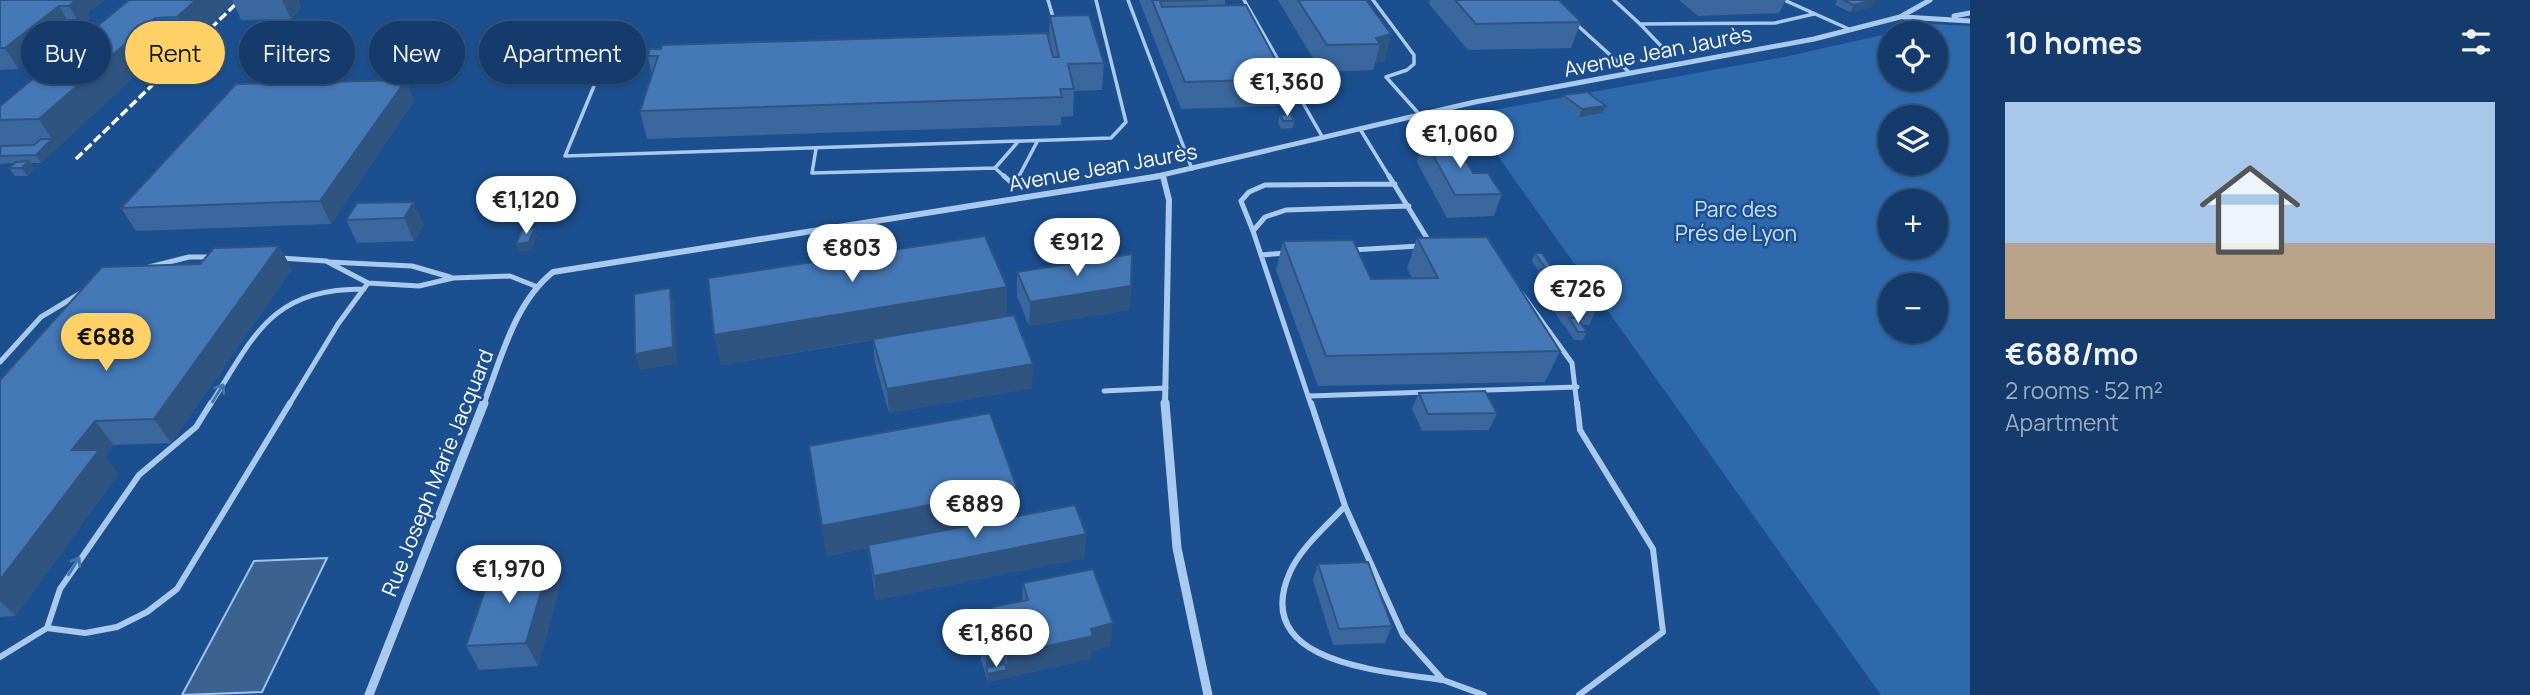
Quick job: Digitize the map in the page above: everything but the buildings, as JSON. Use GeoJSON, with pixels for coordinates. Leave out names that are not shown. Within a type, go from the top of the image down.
{"type":"FeatureCollection","features":[{"type":"Feature","properties":{"kind":"street","name":"Avenue Jean Jaurès"},"geometry":{"type":"LineString","coordinates":[[552,272],[1163,176],[1420,115],[1851,30],[1900,17],[1930,0]]}},
{"type":"Feature","properties":{"kind":"street","name":"Avenue Jean Jaurès"},"geometry":{"type":"LineString","coordinates":[[1900,17],[1970,13]]}},
{"type":"Feature","properties":{"kind":"street","name":"Avenue Jean Jaurès"},"geometry":{"type":"LineString","coordinates":[[1936,17],[1970,21]]}},
{"type":"Feature","properties":{"kind":"street"},"geometry":{"type":"LineString","coordinates":[[1163,176],[1169,200],[1166,388],[1177,548],[1208,695]]}},
{"type":"Feature","properties":{"kind":"street","name":"Rue Joseph Marie Jacquard"},"geometry":{"type":"LineString","coordinates":[[369,695],[520,312],[535,286],[552,272]]}},
{"type":"Feature","properties":{"kind":"lane"},"geometry":{"type":"LineString","coordinates":[[1048,0],[1052,18],[1064,17]]}},
{"type":"Feature","properties":{"kind":"lane"},"geometry":{"type":"LineString","coordinates":[[595,84],[565,156],[1111,138],[1126,122],[1096,0]]}},
{"type":"Feature","properties":{"kind":"lane"},"geometry":{"type":"LineString","coordinates":[[1128,0],[1192,169]]}},
{"type":"Feature","properties":{"kind":"lane"},"geometry":{"type":"LineString","coordinates":[[1244,0],[1323,138]]}},
{"type":"Feature","properties":{"kind":"lane"},"geometry":{"type":"LineString","coordinates":[[1373,0],[1415,55],[1415,64],[1407,70],[1386,77],[1420,115]]}},
{"type":"Feature","properties":{"kind":"lane"},"geometry":{"type":"LineString","coordinates":[[1614,0],[1662,48]]}},
{"type":"Feature","properties":{"kind":"lane"},"geometry":{"type":"LineString","coordinates":[[1784,0],[1851,30]]}},
{"type":"Feature","properties":{"kind":"lane"},"geometry":{"type":"LineString","coordinates":[[1640,24],[1775,23],[1814,14]]}},
{"type":"Feature","properties":{"kind":"lane"},"geometry":{"type":"LineString","coordinates":[[1088,17],[1100,16]]}},
{"type":"Feature","properties":{"kind":"lane"},"geometry":{"type":"LineString","coordinates":[[1571,19],[1630,74]]}},
{"type":"Feature","properties":{"kind":"lane"},"geometry":{"type":"LineString","coordinates":[[1360,130],[1432,245]]}},
{"type":"Feature","properties":{"kind":"lane"},"geometry":{"type":"LineString","coordinates":[[1014,185],[1037,142]]}},
{"type":"Feature","properties":{"kind":"lane"},"geometry":{"type":"LineString","coordinates":[[995,168],[1017,143]]}},
{"type":"Feature","properties":{"kind":"lane"},"geometry":{"type":"LineString","coordinates":[[816,149],[812,173],[995,168],[1014,185],[1022,199]]}},
{"type":"Feature","properties":{"kind":"lane"},"geometry":{"type":"LineString","coordinates":[[1395,184],[1265,185],[1249,192],[1241,201],[1254,231],[1345,506],[1403,635],[1443,680]]}},
{"type":"Feature","properties":{"kind":"lane"},"geometry":{"type":"LineString","coordinates":[[1254,231],[1265,217],[1286,210],[1409,206]]}},
{"type":"Feature","properties":{"kind":"lane"},"geometry":{"type":"LineString","coordinates":[[1340,250],[1432,245],[1444,247]]}},
{"type":"Feature","properties":{"kind":"lane"},"geometry":{"type":"LineString","coordinates":[[1261,255],[1288,253]]}},
{"type":"Feature","properties":{"kind":"lane"},"geometry":{"type":"LineString","coordinates":[[145,268],[189,257],[214,257]]}},
{"type":"Feature","properties":{"kind":"lane"},"geometry":{"type":"LineString","coordinates":[[275,257],[412,266],[453,278]]}},
{"type":"Feature","properties":{"kind":"lane"},"geometry":{"type":"LineString","coordinates":[[326,261],[366,286]]}},
{"type":"Feature","properties":{"kind":"lane"},"geometry":{"type":"LineString","coordinates":[[0,657],[47,628],[60,589],[139,475],[196,427],[261,325],[296,299],[336,289],[419,286],[453,278],[510,276],[535,286]]}},
{"type":"Feature","properties":{"kind":"lane"},"geometry":{"type":"LineString","coordinates":[[0,362],[41,317],[92,286]]}},
{"type":"Feature","properties":{"kind":"lane"},"geometry":{"type":"LineString","coordinates":[[47,628],[77,635],[106,632],[146,615],[177,589],[338,324],[366,286]]}},
{"type":"Feature","properties":{"kind":"lane"},"geometry":{"type":"LineString","coordinates":[[1518,290],[1572,363],[1577,387],[1580,430],[1653,549],[1663,632],[1578,695]]}},
{"type":"Feature","properties":{"kind":"lane"},"geometry":{"type":"LineString","coordinates":[[1309,396],[1577,387]]}},
{"type":"Feature","properties":{"kind":"lane"},"geometry":{"type":"LineString","coordinates":[[1104,391],[1166,388]]}},
{"type":"Feature","properties":{"kind":"lane"},"geometry":{"type":"LineString","coordinates":[[1345,506],[1290,571],[1279,611],[1289,635],[1328,660],[1443,680],[1484,695]]}},
{"type":"Feature","properties":{"kind":"green space","name":"Parc des Prés de Lyon"},"geometry":{"type":"Polygon","coordinates":[[[1948,25],[1970,26],[1970,695],[1881,695],[1480,131],[1477,113],[1784,57],[1878,36],[1878,91],[1948,91],[1948,25]]]}},
{"type":"Feature","properties":{"kind":"shaded area"},"geometry":{"type":"Polygon","coordinates":[[[327,558],[262,692],[182,695],[254,561],[327,558]]]}},
{"type":"Feature","properties":{"kind":"railway"},"geometry":{"type":"LineString","coordinates":[[76,159],[240,0]]}}]}
